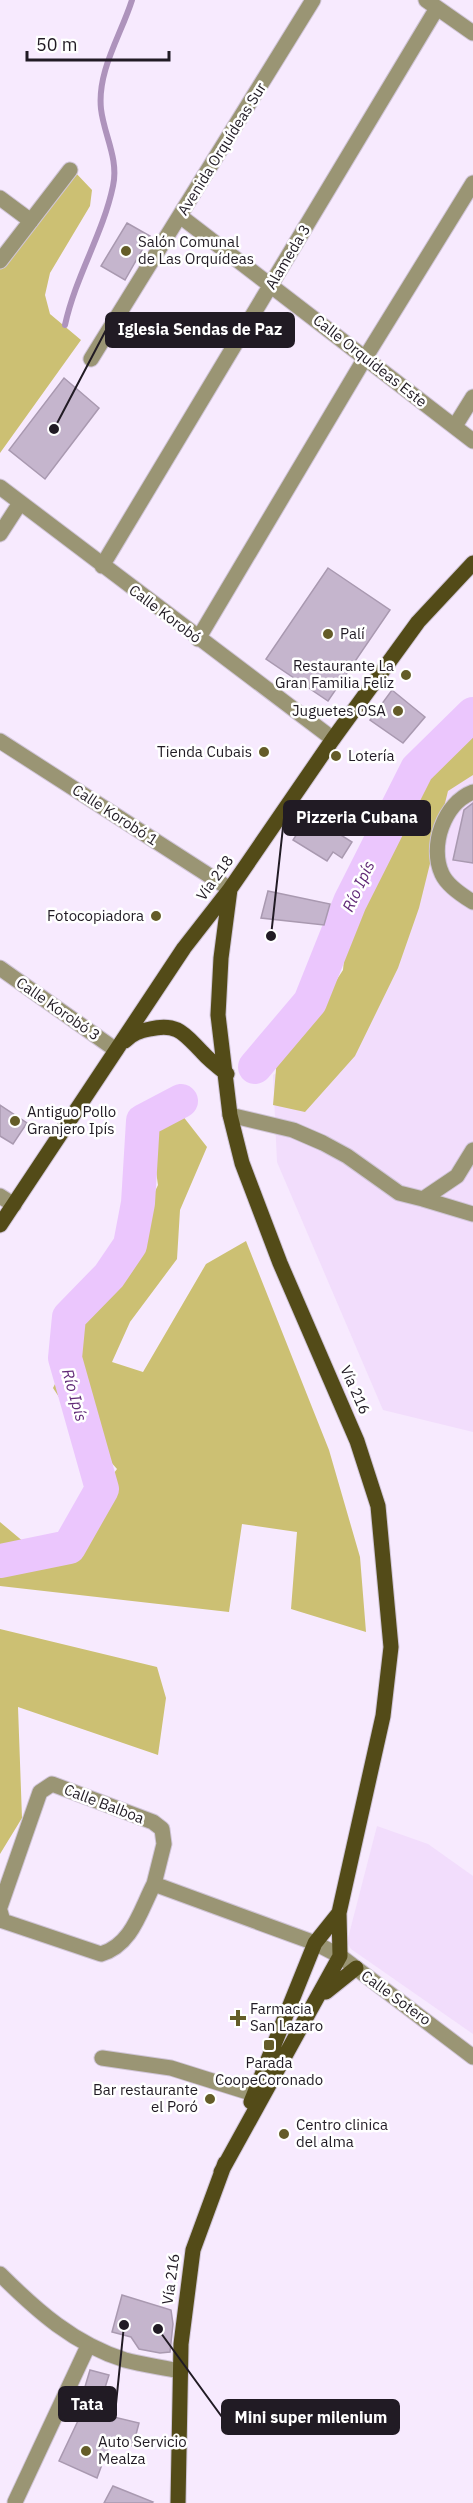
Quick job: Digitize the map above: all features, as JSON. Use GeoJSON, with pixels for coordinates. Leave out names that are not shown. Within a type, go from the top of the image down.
{"type":"FeatureCollection","features":[{"type":"Feature","properties":{"kind":"main road","name":"Vía 218"},"geometry":{"type":"LineString","coordinates":[[0,1225],[184,948],[230,890],[333,739],[418,622],[473,563]]}},
{"type":"Feature","properties":{"kind":"main road","name":"Vía 216"},"geometry":{"type":"LineString","coordinates":[[222,2172],[340,1956],[339,1913],[383,1716],[391,1647],[378,1506],[357,1441],[280,1263],[242,1163],[230,1115],[218,1015],[221,958],[230,890]]}},
{"type":"Feature","properties":{"kind":"main road"},"geometry":{"type":"LineString","coordinates":[[116,1050],[138,1032],[158,1027],[175,1028],[187,1035],[202,1053],[226,1074]]}},
{"type":"Feature","properties":{"kind":"main road","name":"Vía 216"},"geometry":{"type":"LineString","coordinates":[[178,2503],[181,2344],[193,2250],[222,2172],[315,1943],[339,1913]]}},
{"type":"Feature","properties":{"kind":"main road"},"geometry":{"type":"LineString","coordinates":[[313,2008],[330,1987],[356,1968]]}},
{"type":"Feature","properties":{"kind":"street","name":"Avenida Orquídeas Sur"},"geometry":{"type":"LineString","coordinates":[[91,359],[313,0]]}},
{"type":"Feature","properties":{"kind":"street"},"geometry":{"type":"LineString","coordinates":[[431,4],[473,33]]}},
{"type":"Feature","properties":{"kind":"street","name":"Alameda 3"},"geometry":{"type":"LineString","coordinates":[[102,566],[271,286],[431,4]]}},
{"type":"Feature","properties":{"kind":"street"},"geometry":{"type":"LineString","coordinates":[[0,261],[70,170]]}},
{"type":"Feature","properties":{"kind":"street"},"geometry":{"type":"LineString","coordinates":[[198,639],[365,358],[473,183]]}},
{"type":"Feature","properties":{"kind":"street"},"geometry":{"type":"LineString","coordinates":[[0,198],[31,221]]}},
{"type":"Feature","properties":{"kind":"street","name":"Calle Orquídeas Este"},"geometry":{"type":"LineString","coordinates":[[180,216],[473,441]]}},
{"type":"Feature","properties":{"kind":"street"},"geometry":{"type":"LineString","coordinates":[[455,426],[473,397]]}},
{"type":"Feature","properties":{"kind":"street","name":"Calle Korobó"},"geometry":{"type":"LineString","coordinates":[[0,487],[333,739]]}},
{"type":"Feature","properties":{"kind":"street"},"geometry":{"type":"LineString","coordinates":[[0,534],[21,503]]}},
{"type":"Feature","properties":{"kind":"street","name":"Calle Korobó 1"},"geometry":{"type":"LineString","coordinates":[[0,741],[230,890]]}},
{"type":"Feature","properties":{"kind":"street"},"geometry":{"type":"LineString","coordinates":[[473,792],[462,796],[444,820],[436,849],[442,875],[464,897],[473,902]]}},
{"type":"Feature","properties":{"kind":"street","name":"Calle Korobó 3"},"geometry":{"type":"LineString","coordinates":[[0,968],[116,1050]]}},
{"type":"Feature","properties":{"kind":"street"},"geometry":{"type":"LineString","coordinates":[[230,1115],[293,1130],[348,1156],[399,1193],[473,1214]]}},
{"type":"Feature","properties":{"kind":"street"},"geometry":{"type":"LineString","coordinates":[[423,1198],[457,1176],[473,1150]]}},
{"type":"Feature","properties":{"kind":"street"},"geometry":{"type":"LineString","coordinates":[[0,1196],[14,1205]]}},
{"type":"Feature","properties":{"kind":"street","name":"Calle Balboa"},"geometry":{"type":"LineString","coordinates":[[52,1784],[153,1822],[162,1829],[164,1844],[154,1884],[126,1940],[114,1950],[101,1954],[3,1921],[0,1909],[40,1792],[52,1784]]}},
{"type":"Feature","properties":{"kind":"street"},"geometry":{"type":"LineString","coordinates":[[154,1884],[315,1943]]}},
{"type":"Feature","properties":{"kind":"street","name":"Calle Sotero"},"geometry":{"type":"LineString","coordinates":[[315,1943],[340,1956],[473,2057]]}},
{"type":"Feature","properties":{"kind":"street"},"geometry":{"type":"LineString","coordinates":[[102,2058],[171,2068],[254,2094]]}},
{"type":"Feature","properties":{"kind":"street"},"geometry":{"type":"LineString","coordinates":[[0,2274],[52,2323],[88,2346],[127,2361],[180,2371]]}},
{"type":"Feature","properties":{"kind":"street"},"geometry":{"type":"LineString","coordinates":[[15,2502],[88,2346]]}},
{"type":"Feature","properties":{"kind":"shaded area"},"geometry":{"type":"Polygon","coordinates":[[[74,171],[92,190],[90,206],[50,273],[45,295],[50,314],[81,340],[0,453],[0,267],[74,171]]]}},
{"type":"Feature","properties":{"kind":"shaded area"},"geometry":{"type":"Polygon","coordinates":[[[473,714],[473,775],[448,791],[419,908],[398,968],[355,1056],[305,1112],[273,1105],[277,1058],[307,1026],[343,970],[350,902],[417,769],[473,714]]]}},
{"type":"Feature","properties":{"kind":"shaded area"},"geometry":{"type":"Polygon","coordinates":[[[473,740],[473,1432],[383,1410],[277,1162],[273,1075],[334,1041],[364,963],[473,740]]]}},
{"type":"Feature","properties":{"kind":"shaded area"},"geometry":{"type":"Polygon","coordinates":[[[182,1115],[207,1147],[180,1210],[177,1259],[130,1322],[112,1362],[143,1372],[206,1264],[246,1241],[329,1450],[360,1557],[366,1632],[291,1609],[297,1532],[242,1524],[229,1612],[0,1586],[0,1522],[31,1548],[74,1526],[117,1469],[74,1420],[53,1388],[109,1276],[130,1245],[158,1185],[150,1129],[182,1115]]]}},
{"type":"Feature","properties":{"kind":"shaded area"},"geometry":{"type":"Polygon","coordinates":[[[0,1629],[157,1667],[166,1698],[158,1755],[18,1707],[22,1818],[0,1854],[0,1629]]]}},
{"type":"Feature","properties":{"kind":"shaded area"},"geometry":{"type":"Polygon","coordinates":[[[377,1826],[428,1844],[473,1876],[473,2034],[351,1949],[347,1942],[377,1826]]]}},
{"type":"Feature","properties":{"kind":"building","name":"Salón Comunal de Las Orquídeas"},"geometry":{"type":"Polygon","coordinates":[[[127,223],[150,236],[125,280],[101,266],[127,223]]]}},
{"type":"Feature","properties":{"kind":"building"},"geometry":{"type":"Polygon","coordinates":[[[64,378],[99,408],[45,479],[9,450],[64,378]]]}},
{"type":"Feature","properties":{"kind":"building","name":"Palí"},"geometry":{"type":"Polygon","coordinates":[[[328,568],[390,610],[328,701],[266,659],[328,568]]]}},
{"type":"Feature","properties":{"kind":"building","name":"Juguetes OSA"},"geometry":{"type":"Polygon","coordinates":[[[392,690],[425,717],[403,743],[370,720],[392,690]]]}},
{"type":"Feature","properties":{"kind":"building"},"geometry":{"type":"Polygon","coordinates":[[[473,803],[473,863],[453,860],[464,810],[473,803]]]}},
{"type":"Feature","properties":{"kind":"building"},"geometry":{"type":"Polygon","coordinates":[[[309,815],[352,842],[342,858],[333,852],[327,861],[293,840],[309,815]]]}},
{"type":"Feature","properties":{"kind":"building"},"geometry":{"type":"Polygon","coordinates":[[[268,891],[330,904],[324,925],[261,918],[268,891]]]}},
{"type":"Feature","properties":{"kind":"building"},"geometry":{"type":"Polygon","coordinates":[[[0,1105],[27,1123],[13,1144],[0,1136],[0,1105]]]}},
{"type":"Feature","properties":{"kind":"building"},"geometry":{"type":"Polygon","coordinates":[[[122,2295],[171,2310],[173,2324],[170,2352],[160,2353],[139,2349],[131,2337],[112,2332],[122,2295]]]}},
{"type":"Feature","properties":{"kind":"building"},"geometry":{"type":"Polygon","coordinates":[[[90,2370],[109,2375],[97,2413],[139,2423],[133,2446],[111,2440],[97,2478],[59,2461],[84,2408],[79,2407],[90,2370]]]}},
{"type":"Feature","properties":{"kind":"building"},"geometry":{"type":"Polygon","coordinates":[[[113,2486],[153,2502],[104,2503],[113,2486]]]}},
{"type":"Feature","properties":{"kind":"waterway"},"geometry":{"type":"LineString","coordinates":[[65,325],[76,289],[109,204],[113,186],[114,166],[101,109],[101,95],[106,67],[132,0]]}},
{"type":"Feature","properties":{"kind":"waterway","name":"Río Ipís"},"geometry":{"type":"LineString","coordinates":[[255,1067],[310,1002],[350,902],[417,769],[473,714]]}},
{"type":"Feature","properties":{"kind":"waterway","name":"Río Ipís"},"geometry":{"type":"LineString","coordinates":[[0,1561],[69,1547],[102,1489],[65,1358],[69,1317],[109,1276],[130,1245],[138,1203],[143,1121],[181,1101]]}},
{"type":"Feature","properties":{"kind":"place","name":"Salón Comunal de Las Orquídeas"},"geometry":{"type":"Point","coordinates":[126,251]}},
{"type":"Feature","properties":{"kind":"place","name":"Iglesia Sendas de Paz"},"geometry":{"type":"Point","coordinates":[54,429]}},
{"type":"Feature","properties":{"kind":"place","name":"Palí"},"geometry":{"type":"Point","coordinates":[328,634]}},
{"type":"Feature","properties":{"kind":"place","name":"Restaurante La Gran Familia Feliz"},"geometry":{"type":"Point","coordinates":[406,675]}},
{"type":"Feature","properties":{"kind":"place","name":"Juguetes OSA"},"geometry":{"type":"Point","coordinates":[398,711]}},
{"type":"Feature","properties":{"kind":"place","name":"Tienda Cubais"},"geometry":{"type":"Point","coordinates":[264,752]}},
{"type":"Feature","properties":{"kind":"place","name":"Lotería"},"geometry":{"type":"Point","coordinates":[336,756]}},
{"type":"Feature","properties":{"kind":"place","name":"Fotocopiadora"},"geometry":{"type":"Point","coordinates":[156,916]}},
{"type":"Feature","properties":{"kind":"place","name":"Pizzeria Cubana"},"geometry":{"type":"Point","coordinates":[271,936]}},
{"type":"Feature","properties":{"kind":"place","name":"Antiguo Pollo Granjero Ipís"},"geometry":{"type":"Point","coordinates":[15,1121]}},
{"type":"Feature","properties":{"kind":"place","name":"Farmacia San Lazaro"},"geometry":{"type":"Point","coordinates":[238,2018]}},
{"type":"Feature","properties":{"kind":"place","name":"Parada CoopeCoronado"},"geometry":{"type":"Point","coordinates":[269,2045]}},
{"type":"Feature","properties":{"kind":"place","name":"Bar restaurante el Poró"},"geometry":{"type":"Point","coordinates":[210,2099]}},
{"type":"Feature","properties":{"kind":"place","name":"Centro clinica del alma"},"geometry":{"type":"Point","coordinates":[284,2134]}},
{"type":"Feature","properties":{"kind":"place","name":"Tata"},"geometry":{"type":"Point","coordinates":[124,2325]}},
{"type":"Feature","properties":{"kind":"place","name":"Mini super milenium"},"geometry":{"type":"Point","coordinates":[158,2329]}},
{"type":"Feature","properties":{"kind":"place","name":"Auto Servicio Mealza"},"geometry":{"type":"Point","coordinates":[86,2451]}}]}
